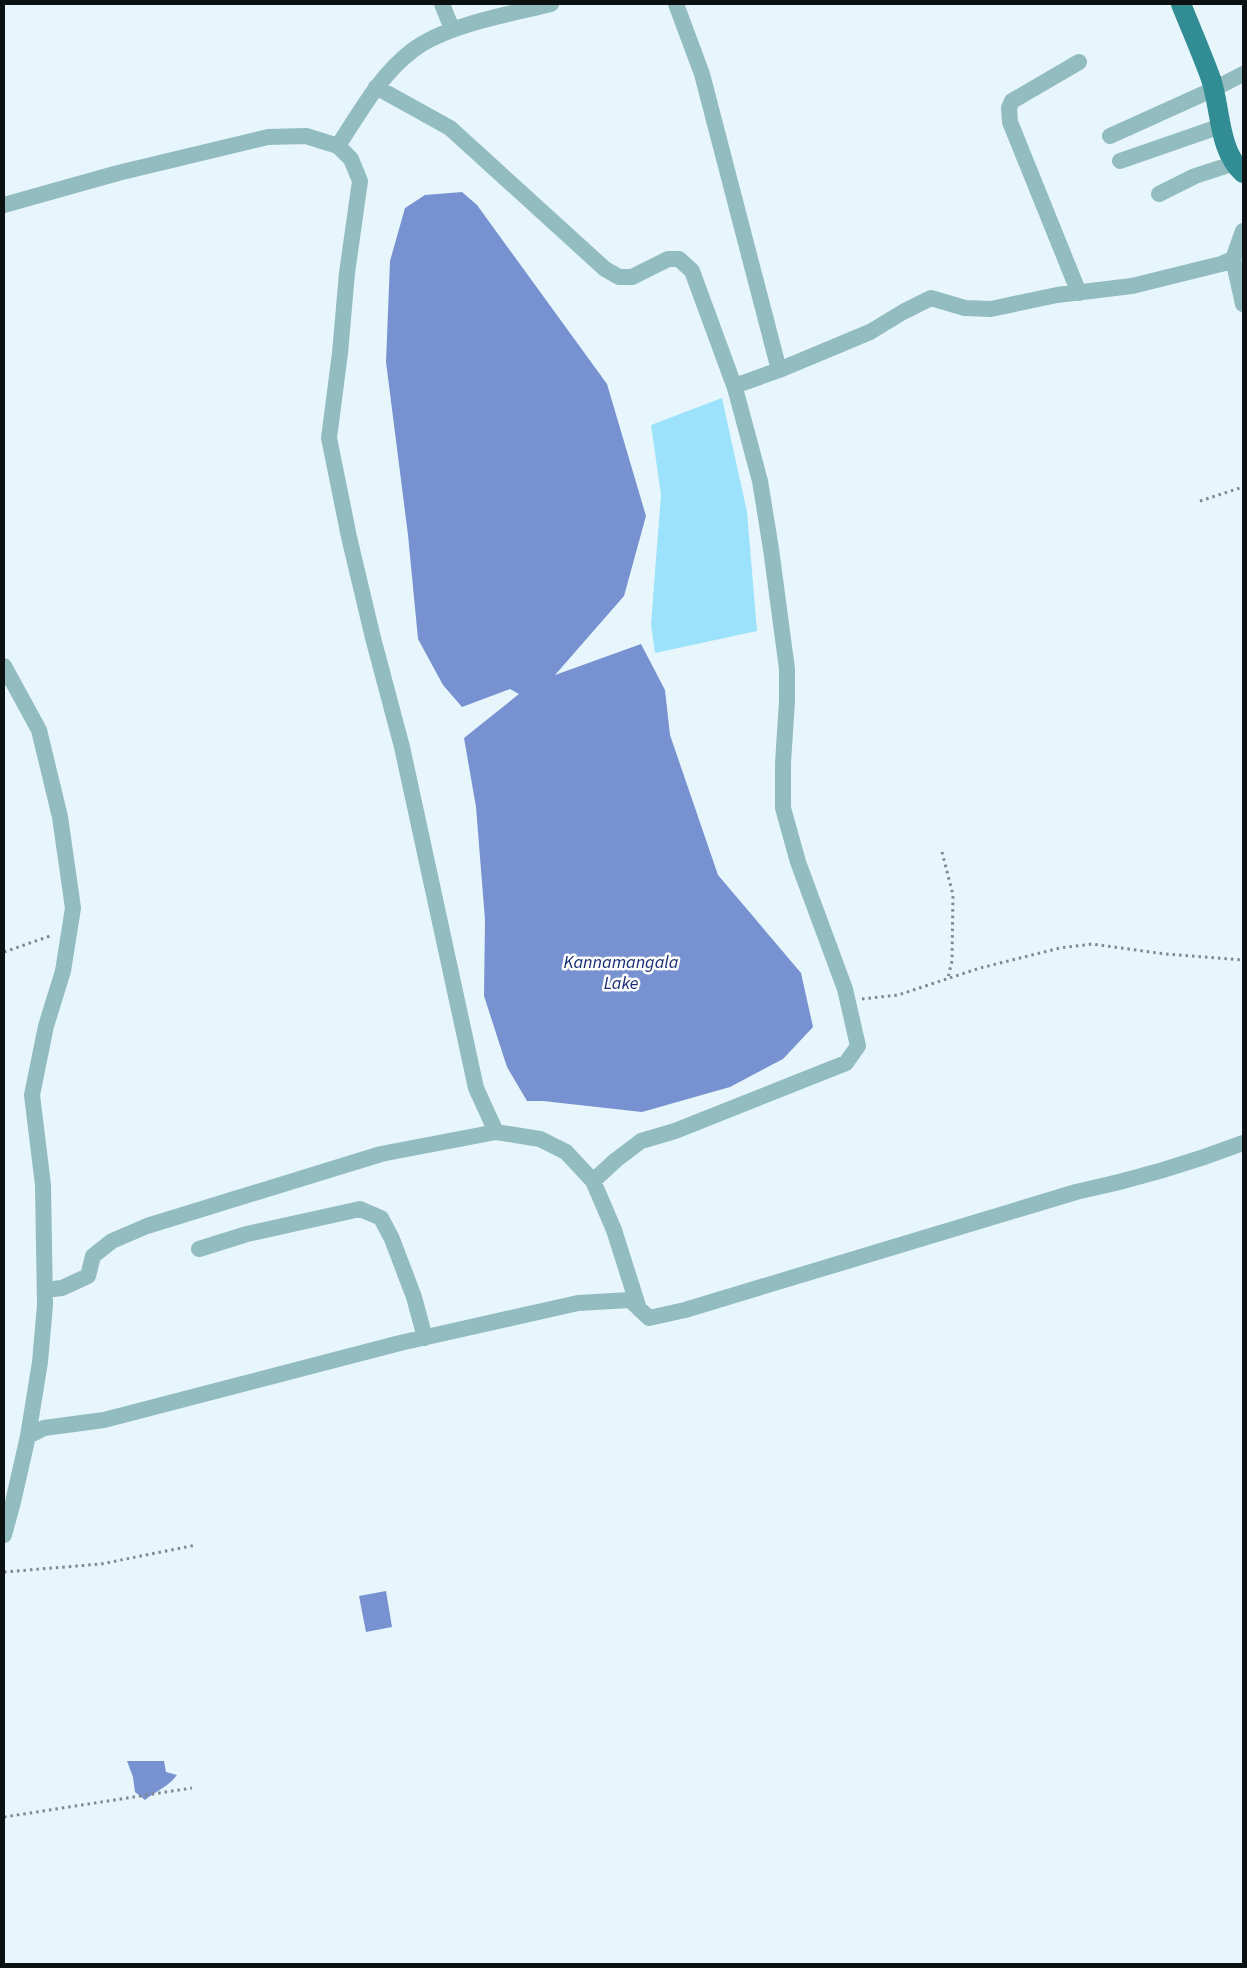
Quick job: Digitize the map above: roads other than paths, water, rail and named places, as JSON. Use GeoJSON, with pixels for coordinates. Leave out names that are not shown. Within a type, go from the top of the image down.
{"type":"FeatureCollection","features":[{"type":"Feature","properties":{"kind":"main road"},"geometry":{"type":"LineString","coordinates":[[1181,4],[1214,89],[1220,126],[1230,156],[1239,168]]}},
{"type":"Feature","properties":{"kind":"street"},"geometry":{"type":"LineString","coordinates":[[442,4],[452,30]]}},
{"type":"Feature","properties":{"kind":"street"},"geometry":{"type":"LineString","coordinates":[[338,146],[376,87],[414,49],[452,30],[551,4]]}},
{"type":"Feature","properties":{"kind":"street"},"geometry":{"type":"LineString","coordinates":[[676,4],[702,74],[778,370]]}},
{"type":"Feature","properties":{"kind":"street"},"geometry":{"type":"LineString","coordinates":[[1079,62],[1012,101],[1009,108],[1010,122],[1079,293]]}},
{"type":"Feature","properties":{"kind":"street"},"geometry":{"type":"LineString","coordinates":[[1110,136],[1243,74]]}},
{"type":"Feature","properties":{"kind":"street"},"geometry":{"type":"LineString","coordinates":[[376,87],[450,128],[605,269],[619,277],[632,277],[668,259],[679,259],[692,271],[735,388],[760,482],[771,549],[786,669],[787,701],[783,763],[783,808],[798,862],[845,989],[858,1046],[846,1063],[675,1131],[641,1141],[593,1181]]}},
{"type":"Feature","properties":{"kind":"street"},"geometry":{"type":"LineString","coordinates":[[1120,161],[1220,126]]}},
{"type":"Feature","properties":{"kind":"street"},"geometry":{"type":"LineString","coordinates":[[4,205],[118,173],[268,136],[306,136],[338,146],[351,159],[360,181],[347,273],[340,353],[329,438],[366,611],[402,747],[476,1088],[496,1132]]}},
{"type":"Feature","properties":{"kind":"street"},"geometry":{"type":"LineString","coordinates":[[1159,194],[1195,176],[1239,168]]}},
{"type":"Feature","properties":{"kind":"street"},"geometry":{"type":"LineString","coordinates":[[1243,231],[1233,259],[1243,304]]}},
{"type":"Feature","properties":{"kind":"street"},"geometry":{"type":"LineString","coordinates":[[735,388],[740,384],[870,332],[902,312],[931,298],[965,308],[991,309],[1057,295],[1132,286],[1221,264],[1233,259]]}},
{"type":"Feature","properties":{"kind":"street"},"geometry":{"type":"LineString","coordinates":[[4,666],[39,730],[60,817],[73,908],[63,971],[46,1026],[32,1095],[43,1185],[45,1305],[40,1362],[28,1436],[4,1536]]}},
{"type":"Feature","properties":{"kind":"street"},"geometry":{"type":"LineString","coordinates":[[45,1290],[62,1288],[88,1276],[93,1256],[112,1241],[146,1226],[381,1154],[496,1132],[540,1139],[566,1152],[593,1181],[614,1230],[639,1309]]}},
{"type":"Feature","properties":{"kind":"street"},"geometry":{"type":"LineString","coordinates":[[28,1436],[44,1428],[104,1420],[426,1338],[578,1303],[630,1300],[649,1318],[703,1304],[1076,1192],[1127,1181],[1205,1158],[1243,1143]]}},
{"type":"Feature","properties":{"kind":"street"},"geometry":{"type":"LineString","coordinates":[[198,1249],[246,1234],[360,1209],[380,1218],[392,1239],[408,1279],[426,1338]]}},
{"type":"Feature","properties":{"kind":"water","name":"Kannamangala Lake"},"geometry":{"type":"Polygon","coordinates":[[[462,192],[477,205],[607,384],[646,516],[624,596],[555,675],[641,644],[665,690],[670,735],[718,875],[801,973],[813,1027],[783,1059],[730,1087],[642,1112],[543,1101],[527,1101],[507,1067],[484,996],[485,920],[476,807],[464,738],[519,694],[510,689],[462,707],[443,685],[418,639],[408,535],[386,362],[390,261],[405,208],[425,195],[462,192]]]}},
{"type":"Feature","properties":{"kind":"water"},"geometry":{"type":"Polygon","coordinates":[[[386,1591],[392,1627],[366,1632],[359,1596],[386,1591]]]}},
{"type":"Feature","properties":{"kind":"water"},"geometry":{"type":"Polygon","coordinates":[[[127,1761],[164,1761],[166,1772],[177,1775],[166,1786],[145,1800],[135,1792],[133,1777],[127,1761]]]}}]}
